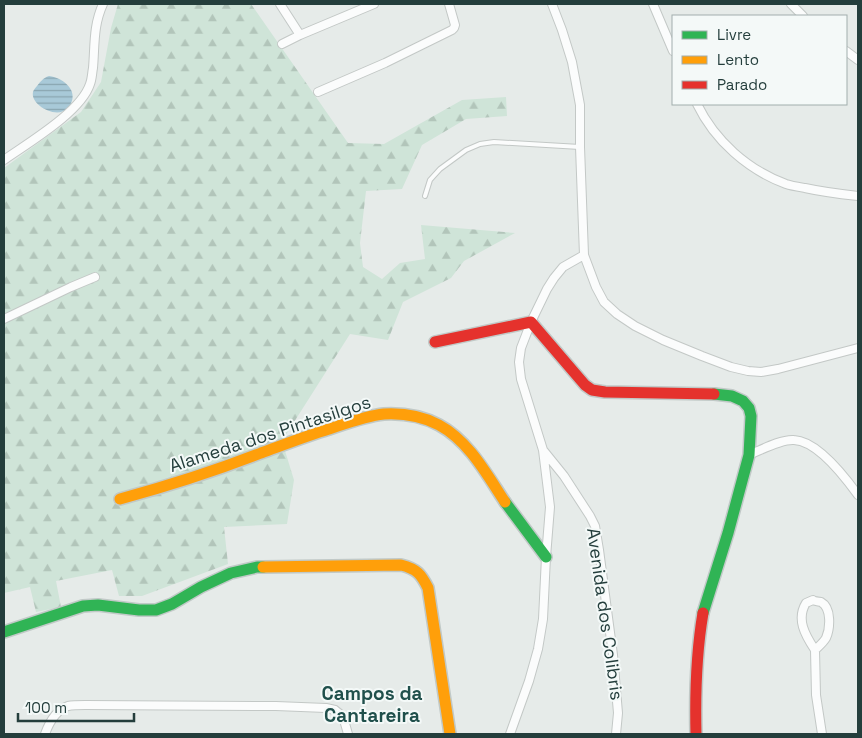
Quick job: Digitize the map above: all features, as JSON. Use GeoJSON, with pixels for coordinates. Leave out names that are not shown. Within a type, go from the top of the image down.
{"type":"FeatureCollection","features":[{"type":"Feature","properties":{"kind":"street"},"geometry":{"type":"LineString","coordinates":[[4,160],[54,125],[70,112],[82,98],[90,84],[93,69],[94,39],[98,15],[103,4]]}},
{"type":"Feature","properties":{"kind":"street"},"geometry":{"type":"LineString","coordinates":[[280,4],[300,35]]}},
{"type":"Feature","properties":{"kind":"street"},"geometry":{"type":"LineString","coordinates":[[282,44],[374,4]]}},
{"type":"Feature","properties":{"kind":"street"},"geometry":{"type":"LineString","coordinates":[[318,92],[452,30],[455,25],[448,4]]}},
{"type":"Feature","properties":{"kind":"street"},"geometry":{"type":"LineString","coordinates":[[552,4],[572,62],[580,105],[584,255],[604,302],[617,314],[635,326],[663,340],[732,368],[748,372],[778,369],[858,348]]}},
{"type":"Feature","properties":{"kind":"street"},"geometry":{"type":"LineString","coordinates":[[653,4],[672,49]]}},
{"type":"Feature","properties":{"kind":"street"},"geometry":{"type":"LineString","coordinates":[[792,4],[802,15]]}},
{"type":"Feature","properties":{"kind":"street"},"geometry":{"type":"LineString","coordinates":[[847,52],[858,60]]}},
{"type":"Feature","properties":{"kind":"street"},"geometry":{"type":"LineString","coordinates":[[698,105],[719,138],[738,156],[757,170],[787,184],[829,193],[858,196]]}},
{"type":"Feature","properties":{"kind":"street"},"geometry":{"type":"LineString","coordinates":[[510,734],[538,649],[543,619],[550,507],[543,450],[521,379],[520,348],[554,278],[563,267],[584,255]]}},
{"type":"Feature","properties":{"kind":"street"},"geometry":{"type":"LineString","coordinates":[[4,319],[95,277]]}},
{"type":"Feature","properties":{"kind":"street"},"geometry":{"type":"LineString","coordinates":[[435,342],[531,322]]}},
{"type":"Feature","properties":{"kind":"street"},"geometry":{"type":"LineString","coordinates":[[531,322],[575,374],[592,390],[605,392],[708,393],[732,396],[743,401],[749,408],[751,416],[749,455],[728,533],[704,609],[699,638],[695,694],[696,734]]}},
{"type":"Feature","properties":{"kind":"street","name":"Alameda dos Pintasilgos"},"geometry":{"type":"LineString","coordinates":[[120,499],[180,482],[362,418],[390,414],[412,415],[435,423],[452,434],[470,452],[512,513],[546,557]]}},
{"type":"Feature","properties":{"kind":"street"},"geometry":{"type":"LineString","coordinates":[[749,455],[782,442],[793,440],[803,442],[816,449],[843,474],[858,495]]}},
{"type":"Feature","properties":{"kind":"street","name":"Avenida dos Colibris"},"geometry":{"type":"LineString","coordinates":[[543,450],[564,476],[595,526],[613,654],[618,713],[616,734]]}},
{"type":"Feature","properties":{"kind":"street"},"geometry":{"type":"LineString","coordinates":[[4,632],[83,606],[98,605],[156,610],[172,604],[200,587],[231,573],[257,567],[358,565],[412,568],[419,573],[428,588],[450,734]]}},
{"type":"Feature","properties":{"kind":"street"},"geometry":{"type":"LineString","coordinates":[[815,650],[825,640],[828,630],[828,618],[827,608],[821,602],[813,600],[806,602],[802,609],[802,620],[805,635],[815,650],[816,695],[822,734]]}},
{"type":"Feature","properties":{"kind":"street"},"geometry":{"type":"LineString","coordinates":[[45,734],[49,724],[58,712],[68,706],[84,704],[300,706],[326,708],[335,710],[340,714],[348,734]]}},
{"type":"Feature","properties":{"kind":"lane"},"geometry":{"type":"LineString","coordinates":[[425,196],[430,180],[440,169],[466,150],[480,144],[494,142],[580,147]]}},
{"type":"Feature","properties":{"kind":"green space"},"geometry":{"type":"Polygon","coordinates":[[[118,4],[251,4],[348,143],[384,144],[462,100],[506,97],[507,116],[466,119],[422,145],[402,189],[366,191],[360,243],[363,267],[382,279],[400,263],[425,259],[421,225],[515,233],[464,261],[451,278],[403,302],[388,340],[350,334],[282,441],[294,480],[287,524],[224,527],[228,564],[142,596],[119,596],[112,570],[56,581],[61,607],[36,612],[30,587],[4,593],[4,168],[81,112],[101,82],[111,28],[118,4]]]}},
{"type":"Feature","properties":{"kind":"water"},"geometry":{"type":"Polygon","coordinates":[[[49,76],[65,83],[72,91],[72,102],[63,111],[51,112],[40,106],[33,97],[35,88],[42,80],[49,76]]]}},
{"type":"Feature","properties":{"kind":"traffic: fast"},"geometry":{"type":"LineString","coordinates":[[703,613],[728,533],[749,455],[751,416],[749,408],[743,401],[732,396],[714,394]]}},
{"type":"Feature","properties":{"kind":"traffic: fast"},"geometry":{"type":"LineString","coordinates":[[505,502],[546,557]]}},
{"type":"Feature","properties":{"kind":"traffic: fast"},"geometry":{"type":"LineString","coordinates":[[4,632],[83,606],[98,605],[156,610],[172,604],[201,587],[231,573],[263,567]]}},
{"type":"Feature","properties":{"kind":"traffic: slow"},"geometry":{"type":"LineString","coordinates":[[120,499],[209,472],[356,420],[391,414],[426,419],[450,432],[477,459],[505,502]]}},
{"type":"Feature","properties":{"kind":"traffic: slow"},"geometry":{"type":"LineString","coordinates":[[263,567],[401,565],[411,568],[418,573],[428,588],[450,734]]}},
{"type":"Feature","properties":{"kind":"traffic: jam"},"geometry":{"type":"LineString","coordinates":[[435,342],[531,322],[585,385],[592,390],[605,392],[714,394]]}},
{"type":"Feature","properties":{"kind":"traffic: jam"},"geometry":{"type":"LineString","coordinates":[[696,734],[696,674],[703,613]]}},
{"type":"Feature","properties":{"kind":"district","name":"Campos da Cantareira"},"geometry":{"type":"Point","coordinates":[372,704]}}]}
